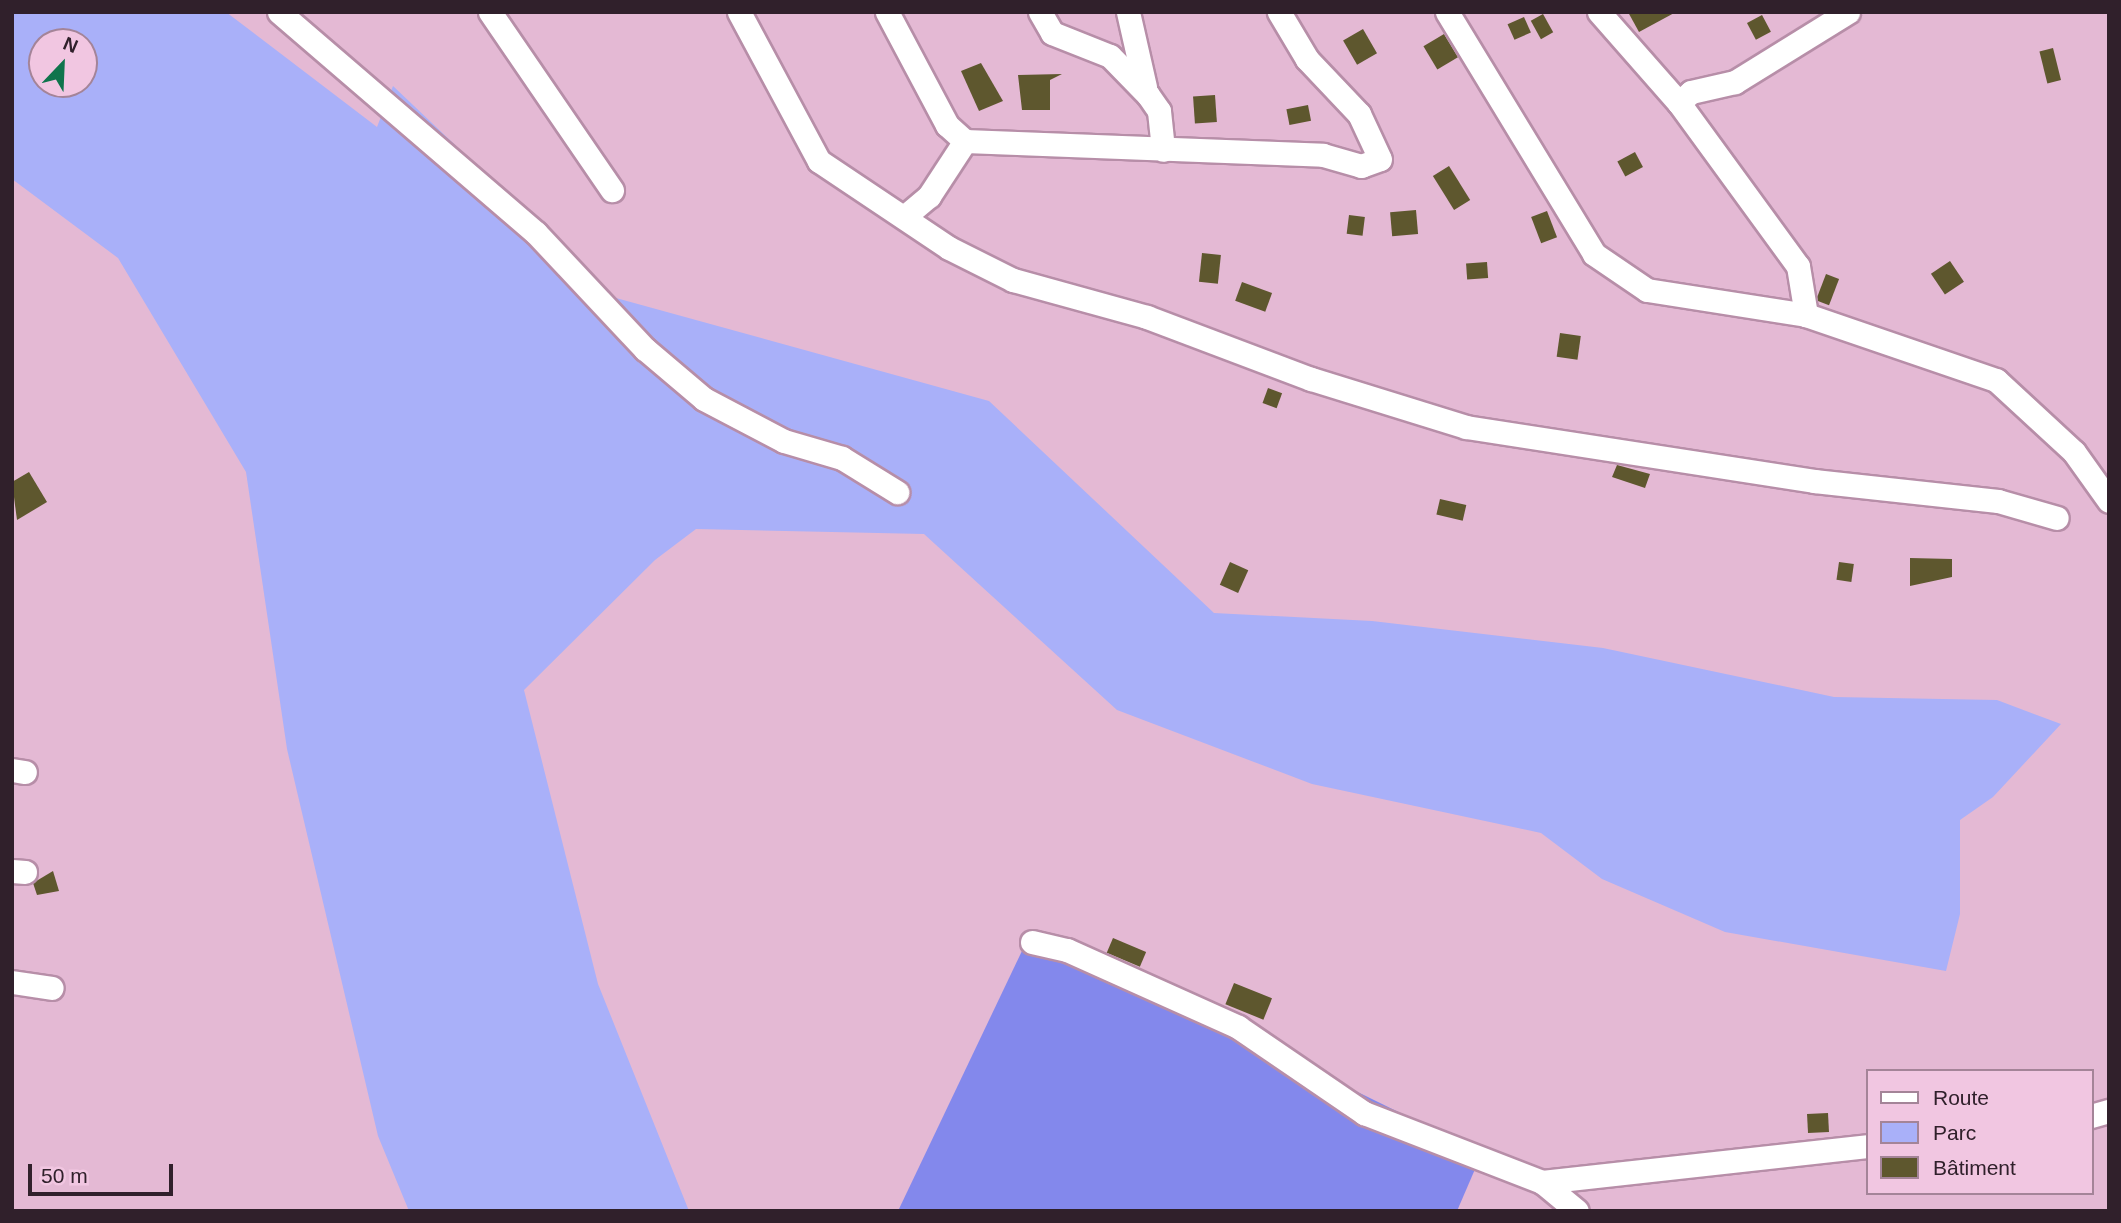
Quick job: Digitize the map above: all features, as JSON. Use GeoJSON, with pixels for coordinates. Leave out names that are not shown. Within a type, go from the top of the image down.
{"type":"FeatureCollection","features":[{"type":"Feature","properties":{"kind":"street"},"geometry":{"type":"LineString","coordinates":[[279,12],[536,233],[645,349],[704,400],[784,441],[842,458],[897,492]]}},
{"type":"Feature","properties":{"kind":"street"},"geometry":{"type":"LineString","coordinates":[[490,12],[612,190]]}},
{"type":"Feature","properties":{"kind":"street"},"geometry":{"type":"LineString","coordinates":[[739,12],[819,161],[904,217],[1013,280],[1147,317],[1311,379],[1466,426],[1814,481],[1998,501],[2057,518]]}},
{"type":"Feature","properties":{"kind":"street"},"geometry":{"type":"LineString","coordinates":[[887,12],[947,125],[965,141],[1323,155],[1361,166],[1380,159],[1359,114],[1307,59],[1279,12]]}},
{"type":"Feature","properties":{"kind":"street"},"geometry":{"type":"LineString","coordinates":[[1040,12],[1052,33],[1110,56],[1148,95],[1159,111],[1163,150]]}},
{"type":"Feature","properties":{"kind":"street"},"geometry":{"type":"LineString","coordinates":[[1128,12],[1148,95]]}},
{"type":"Feature","properties":{"kind":"street"},"geometry":{"type":"LineString","coordinates":[[1447,12],[1594,254],[1647,290],[1806,315],[1996,380],[2074,452],[2109,501]]}},
{"type":"Feature","properties":{"kind":"street"},"geometry":{"type":"LineString","coordinates":[[1599,12],[1679,103],[1798,266],[1806,315]]}},
{"type":"Feature","properties":{"kind":"street"},"geometry":{"type":"LineString","coordinates":[[1679,103],[1691,92],[1735,82],[1848,12]]}},
{"type":"Feature","properties":{"kind":"street"},"geometry":{"type":"LineString","coordinates":[[904,217],[929,196],[965,141]]}},
{"type":"Feature","properties":{"kind":"street"},"geometry":{"type":"LineString","coordinates":[[1032,942],[1067,950],[1238,1027],[1364,1113],[1542,1182],[1577,1211]]}},
{"type":"Feature","properties":{"kind":"street"},"geometry":{"type":"LineString","coordinates":[[12,982],[52,988]]}},
{"type":"Feature","properties":{"kind":"street"},"geometry":{"type":"LineString","coordinates":[[1542,1182],[1866,1146]]}},
{"type":"Feature","properties":{"kind":"green space"},"geometry":{"type":"Polygon","coordinates":[[[12,12],[226,12],[377,127],[393,86],[616,298],[989,401],[1214,613],[1372,621],[1603,648],[1834,697],[1997,700],[2061,724],[1993,797],[1960,820],[1960,914],[1946,971],[1725,932],[1602,879],[1541,833],[1312,784],[1117,710],[924,534],[696,529],[655,560],[524,690],[598,984],[689,1211],[409,1211],[378,1136],[287,749],[246,472],[118,258],[12,179],[12,12]]]}},
{"type":"Feature","properties":{"kind":"shaded area"},"geometry":{"type":"Polygon","coordinates":[[[1031,932],[1482,1153],[1457,1211],[898,1211],[1031,932]]]}},
{"type":"Feature","properties":{"kind":"building"},"geometry":{"type":"Polygon","coordinates":[[[1628,12],[1676,12],[1639,32],[1628,12]]]}},
{"type":"Feature","properties":{"kind":"building"},"geometry":{"type":"Polygon","coordinates":[[[1543,14],[1553,32],[1541,39],[1531,21],[1543,14]]]}},
{"type":"Feature","properties":{"kind":"building"},"geometry":{"type":"Polygon","coordinates":[[[1762,15],[1771,32],[1756,40],[1747,23],[1762,15]]]}},
{"type":"Feature","properties":{"kind":"building"},"geometry":{"type":"Polygon","coordinates":[[[1524,17],[1531,33],[1514,40],[1508,24],[1524,17]]]}},
{"type":"Feature","properties":{"kind":"building"},"geometry":{"type":"Polygon","coordinates":[[[1363,29],[1377,53],[1357,65],[1343,40],[1363,29]]]}},
{"type":"Feature","properties":{"kind":"building"},"geometry":{"type":"Polygon","coordinates":[[[1444,34],[1458,57],[1437,70],[1423,46],[1444,34]]]}},
{"type":"Feature","properties":{"kind":"building"},"geometry":{"type":"Polygon","coordinates":[[[2053,48],[2061,80],[2047,83],[2039,51],[2053,48]]]}},
{"type":"Feature","properties":{"kind":"building"},"geometry":{"type":"Polygon","coordinates":[[[981,63],[1003,101],[979,111],[961,71],[981,63]]]}},
{"type":"Feature","properties":{"kind":"building"},"geometry":{"type":"Polygon","coordinates":[[[1062,74],[1050,80],[1050,110],[1022,110],[1018,75],[1062,74]]]}},
{"type":"Feature","properties":{"kind":"building"},"geometry":{"type":"Polygon","coordinates":[[[1215,95],[1217,122],[1195,123],[1193,97],[1215,95]]]}},
{"type":"Feature","properties":{"kind":"building"},"geometry":{"type":"Polygon","coordinates":[[[1308,105],[1311,121],[1289,125],[1286,109],[1308,105]]]}},
{"type":"Feature","properties":{"kind":"building"},"geometry":{"type":"Polygon","coordinates":[[[1635,152],[1643,167],[1625,176],[1617,161],[1635,152]]]}},
{"type":"Feature","properties":{"kind":"building"},"geometry":{"type":"Polygon","coordinates":[[[1449,166],[1470,200],[1454,210],[1433,176],[1449,166]]]}},
{"type":"Feature","properties":{"kind":"building"},"geometry":{"type":"Polygon","coordinates":[[[1416,210],[1418,234],[1392,236],[1390,212],[1416,210]]]}},
{"type":"Feature","properties":{"kind":"building"},"geometry":{"type":"Polygon","coordinates":[[[1547,211],[1557,237],[1541,243],[1531,217],[1547,211]]]}},
{"type":"Feature","properties":{"kind":"building"},"geometry":{"type":"Polygon","coordinates":[[[1349,215],[1365,217],[1363,236],[1347,234],[1349,215]]]}},
{"type":"Feature","properties":{"kind":"building"},"geometry":{"type":"Polygon","coordinates":[[[1202,253],[1221,255],[1218,284],[1199,282],[1202,253]]]}},
{"type":"Feature","properties":{"kind":"building"},"geometry":{"type":"Polygon","coordinates":[[[1950,261],[1964,282],[1945,295],[1931,274],[1950,261]]]}},
{"type":"Feature","properties":{"kind":"building"},"geometry":{"type":"Polygon","coordinates":[[[1487,262],[1488,278],[1467,279],[1466,263],[1487,262]]]}},
{"type":"Feature","properties":{"kind":"building"},"geometry":{"type":"Polygon","coordinates":[[[1826,274],[1839,279],[1829,305],[1816,300],[1826,274]]]}},
{"type":"Feature","properties":{"kind":"building"},"geometry":{"type":"Polygon","coordinates":[[[1242,282],[1272,293],[1265,312],[1235,301],[1242,282]]]}},
{"type":"Feature","properties":{"kind":"building"},"geometry":{"type":"Polygon","coordinates":[[[1560,333],[1581,336],[1577,360],[1557,357],[1560,333]]]}},
{"type":"Feature","properties":{"kind":"building"},"geometry":{"type":"Polygon","coordinates":[[[1268,388],[1282,393],[1277,408],[1263,403],[1268,388]]]}},
{"type":"Feature","properties":{"kind":"building"},"geometry":{"type":"Polygon","coordinates":[[[1617,465],[1650,474],[1645,488],[1612,477],[1617,465]]]}},
{"type":"Feature","properties":{"kind":"building"},"geometry":{"type":"Polygon","coordinates":[[[29,472],[47,502],[17,520],[12,482],[29,472]]]}},
{"type":"Feature","properties":{"kind":"building"},"geometry":{"type":"Polygon","coordinates":[[[1440,499],[1466,505],[1463,521],[1436,515],[1440,499]]]}},
{"type":"Feature","properties":{"kind":"building"},"geometry":{"type":"Polygon","coordinates":[[[1910,558],[1952,559],[1952,577],[1910,586],[1910,558]]]}},
{"type":"Feature","properties":{"kind":"building"},"geometry":{"type":"Polygon","coordinates":[[[1230,562],[1248,570],[1238,593],[1220,585],[1230,562]]]}},
{"type":"Feature","properties":{"kind":"building"},"geometry":{"type":"Polygon","coordinates":[[[1839,562],[1854,564],[1851,582],[1836,580],[1839,562]]]}},
{"type":"Feature","properties":{"kind":"building"},"geometry":{"type":"Polygon","coordinates":[[[53,871],[59,891],[37,895],[33,883],[53,871]]]}},
{"type":"Feature","properties":{"kind":"building"},"geometry":{"type":"Polygon","coordinates":[[[1113,938],[1146,952],[1140,967],[1107,953],[1113,938]]]}},
{"type":"Feature","properties":{"kind":"building"},"geometry":{"type":"Polygon","coordinates":[[[1234,983],[1272,998],[1263,1020],[1225,1004],[1234,983]]]}},
{"type":"Feature","properties":{"kind":"building"},"geometry":{"type":"Polygon","coordinates":[[[1828,1113],[1829,1132],[1808,1133],[1807,1114],[1828,1113]]]}}]}
